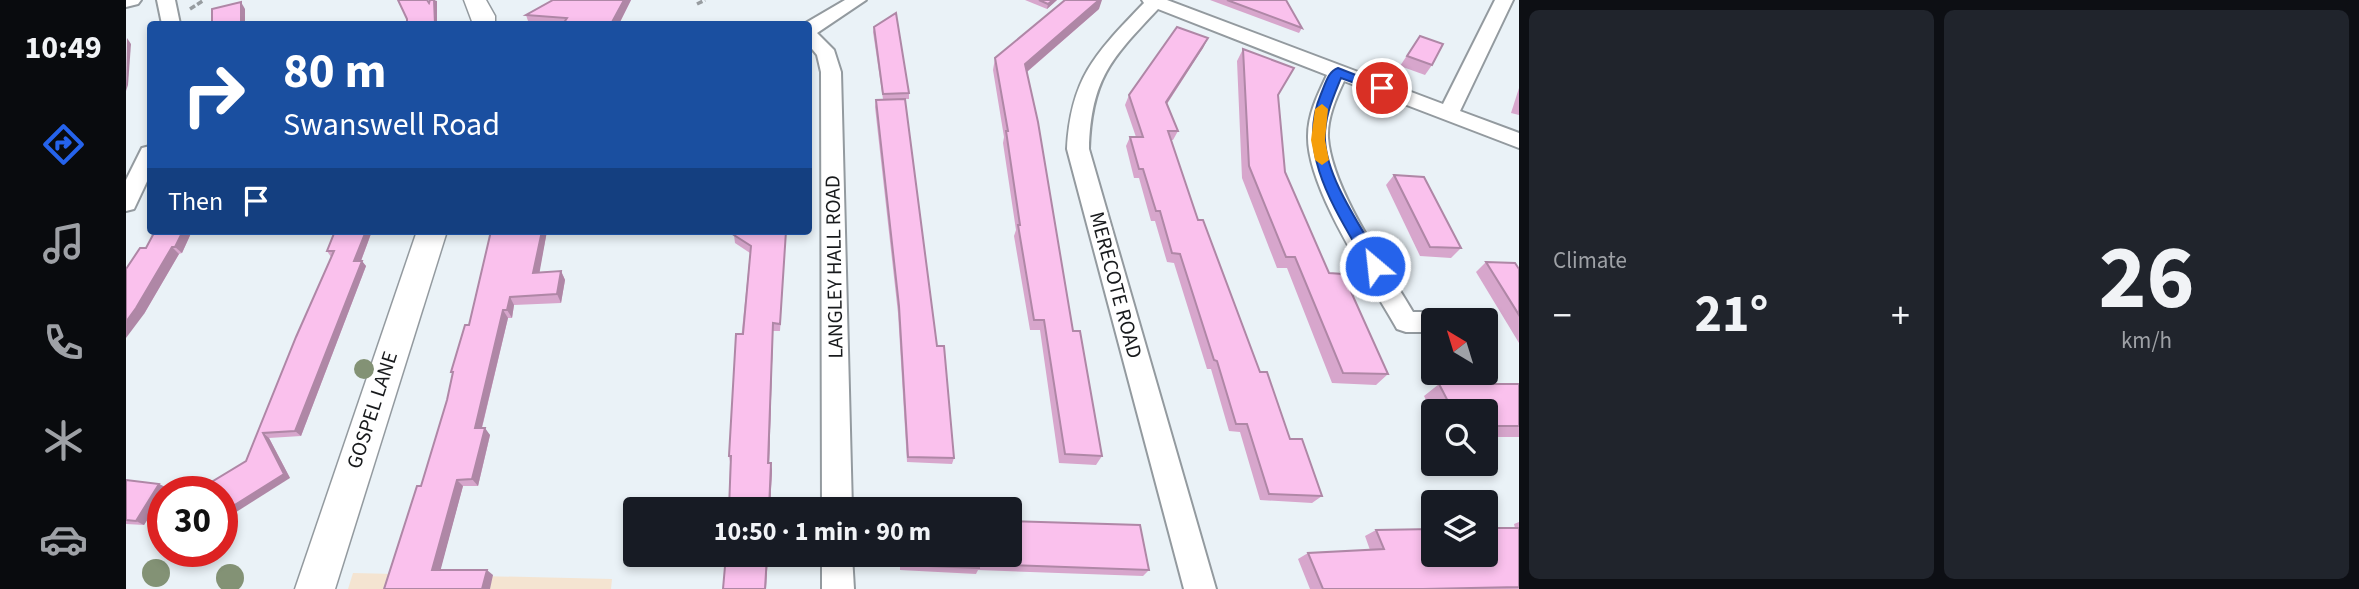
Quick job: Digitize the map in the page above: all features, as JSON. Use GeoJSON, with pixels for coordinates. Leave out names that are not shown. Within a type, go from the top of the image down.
{"type":"FeatureCollection","features":[{"type":"Feature","properties":{"kind":"street"},"geometry":{"type":"LineString","coordinates":[[126,2],[132,0]]}},
{"type":"Feature","properties":{"kind":"street"},"geometry":{"type":"LineString","coordinates":[[166,0],[170,21]]}},
{"type":"Feature","properties":{"kind":"street"},"geometry":{"type":"LineString","coordinates":[[812,29],[857,0]]}},
{"type":"Feature","properties":{"kind":"street"},"geometry":{"type":"LineString","coordinates":[[1449,113],[1504,0]]}},
{"type":"Feature","properties":{"kind":"street"},"geometry":{"type":"LineString","coordinates":[[1153,1],[1519,141]]}},
{"type":"Feature","properties":{"kind":"street","name":"MERECOTE ROAD"},"geometry":{"type":"LineString","coordinates":[[1153,1],[1093,73],[1078,118],[1078,149],[1200,589]]}},
{"type":"Feature","properties":{"kind":"street","name":"LANGLEY HALL ROAD"},"geometry":{"type":"LineString","coordinates":[[812,35],[828,54],[831,72],[837,497]]}},
{"type":"Feature","properties":{"kind":"street"},"geometry":{"type":"LineString","coordinates":[[1338,72],[1322,109],[1318,140],[1324,170],[1406,323],[1421,322]]}},
{"type":"Feature","properties":{"kind":"street"},"geometry":{"type":"LineString","coordinates":[[127,201],[147,159]]}},
{"type":"Feature","properties":{"kind":"street","name":"GOSPEL LANE"},"geometry":{"type":"LineString","coordinates":[[314,589],[431,235]]}},
{"type":"Feature","properties":{"kind":"street"},"geometry":{"type":"LineString","coordinates":[[837,567],[838,589]]}},
{"type":"Feature","properties":{"kind":"path"},"geometry":{"type":"LineString","coordinates":[[697,4],[705,0]]}},
{"type":"Feature","properties":{"kind":"shaded area"},"geometry":{"type":"Polygon","coordinates":[[[353,573],[612,579],[611,589],[348,589],[353,573]]]}},
{"type":"Feature","properties":{"kind":"building"},"geometry":{"type":"Polygon","coordinates":[[[398,0],[427,0],[429,3],[434,0],[435,21],[407,19],[398,0]]]}},
{"type":"Feature","properties":{"kind":"building"},"geometry":{"type":"Polygon","coordinates":[[[553,0],[624,0],[613,21],[565,21],[567,18],[526,15],[553,0]]]}},
{"type":"Feature","properties":{"kind":"building"},"geometry":{"type":"Polygon","coordinates":[[[1065,0],[1099,0],[1025,64],[1038,122],[1073,331],[1080,331],[1102,456],[1065,454],[1044,320],[1034,320],[1018,225],[1008,131],[995,58],[1065,0]]]}},
{"type":"Feature","properties":{"kind":"building"},"geometry":{"type":"Polygon","coordinates":[[[1227,0],[1286,0],[1302,28],[1227,0]]]}},
{"type":"Feature","properties":{"kind":"building"},"geometry":{"type":"Polygon","coordinates":[[[241,2],[241,21],[212,21],[212,9],[241,2]]]}},
{"type":"Feature","properties":{"kind":"building"},"geometry":{"type":"Polygon","coordinates":[[[896,13],[909,93],[883,94],[874,27],[896,13]]]}},
{"type":"Feature","properties":{"kind":"building"},"geometry":{"type":"Polygon","coordinates":[[[1177,27],[1208,38],[1166,102],[1178,131],[1168,131],[1198,220],[1203,220],[1260,372],[1267,372],[1290,439],[1302,439],[1322,496],[1269,494],[1247,424],[1236,424],[1180,254],[1172,253],[1160,211],[1156,211],[1143,169],[1139,169],[1130,137],[1143,137],[1129,95],[1177,27]]]}},
{"type":"Feature","properties":{"kind":"building"},"geometry":{"type":"Polygon","coordinates":[[[1420,36],[1443,44],[1432,65],[1407,56],[1420,36]]]}},
{"type":"Feature","properties":{"kind":"building"},"geometry":{"type":"Polygon","coordinates":[[[1243,49],[1294,68],[1278,95],[1285,172],[1329,273],[1343,274],[1388,374],[1343,373],[1295,257],[1286,257],[1249,166],[1243,49]]]}},
{"type":"Feature","properties":{"kind":"building"},"geometry":{"type":"Polygon","coordinates":[[[905,99],[937,346],[944,346],[954,458],[908,457],[899,306],[876,100],[905,99]]]}},
{"type":"Feature","properties":{"kind":"building"},"geometry":{"type":"Polygon","coordinates":[[[1394,175],[1424,177],[1461,248],[1430,247],[1394,175]]]}},
{"type":"Feature","properties":{"kind":"building"},"geometry":{"type":"Polygon","coordinates":[[[153,235],[181,235],[126,322],[126,269],[140,248],[146,248],[153,235]]]}},
{"type":"Feature","properties":{"kind":"building"},"geometry":{"type":"Polygon","coordinates":[[[333,235],[364,235],[354,261],[362,261],[295,431],[263,433],[284,474],[238,503],[238,476],[221,476],[246,461],[334,251],[327,251],[333,235]]]}},
{"type":"Feature","properties":{"kind":"building"},"geometry":{"type":"Polygon","coordinates":[[[490,235],[541,235],[533,273],[561,271],[557,294],[510,297],[507,310],[503,310],[475,428],[485,428],[472,479],[457,480],[432,570],[487,570],[482,589],[384,589],[417,486],[421,486],[447,400],[451,372],[465,325],[469,325],[490,235]]]}},
{"type":"Feature","properties":{"kind":"building"},"geometry":{"type":"Polygon","coordinates":[[[734,235],[786,235],[780,324],[773,323],[768,463],[771,463],[770,497],[729,497],[736,334],[743,334],[751,246],[734,235]]]}},
{"type":"Feature","properties":{"kind":"building"},"geometry":{"type":"Polygon","coordinates":[[[1486,262],[1515,263],[1519,269],[1519,315],[1486,262]]]}},
{"type":"Feature","properties":{"kind":"building"},"geometry":{"type":"Polygon","coordinates":[[[1519,384],[1519,426],[1498,426],[1498,399],[1447,399],[1440,385],[1519,384]]]}},
{"type":"Feature","properties":{"kind":"building"},"geometry":{"type":"Polygon","coordinates":[[[126,480],[147,483],[147,503],[136,521],[126,520],[126,480]]]}},
{"type":"Feature","properties":{"kind":"building"},"geometry":{"type":"Polygon","coordinates":[[[1022,521],[1140,525],[1149,570],[1022,566],[1022,521]]]}},
{"type":"Feature","properties":{"kind":"building"},"geometry":{"type":"Polygon","coordinates":[[[1498,528],[1519,528],[1519,587],[1323,589],[1308,553],[1384,549],[1376,530],[1421,529],[1421,567],[1498,567],[1498,528]]]}},
{"type":"Feature","properties":{"kind":"building"},"geometry":{"type":"Polygon","coordinates":[[[725,567],[766,567],[765,589],[723,589],[725,567]]]}},
{"type":"Feature","properties":{"kind":"slow traffic"},"geometry":{"type":"LineString","coordinates":[[1322,109],[1318,140],[1322,160]]}},
{"type":"Feature","properties":{"kind":"route"},"geometry":{"type":"LineString","coordinates":[[1375,266],[1324,170],[1318,140],[1322,109],[1338,72],[1382,88]]}}]}
